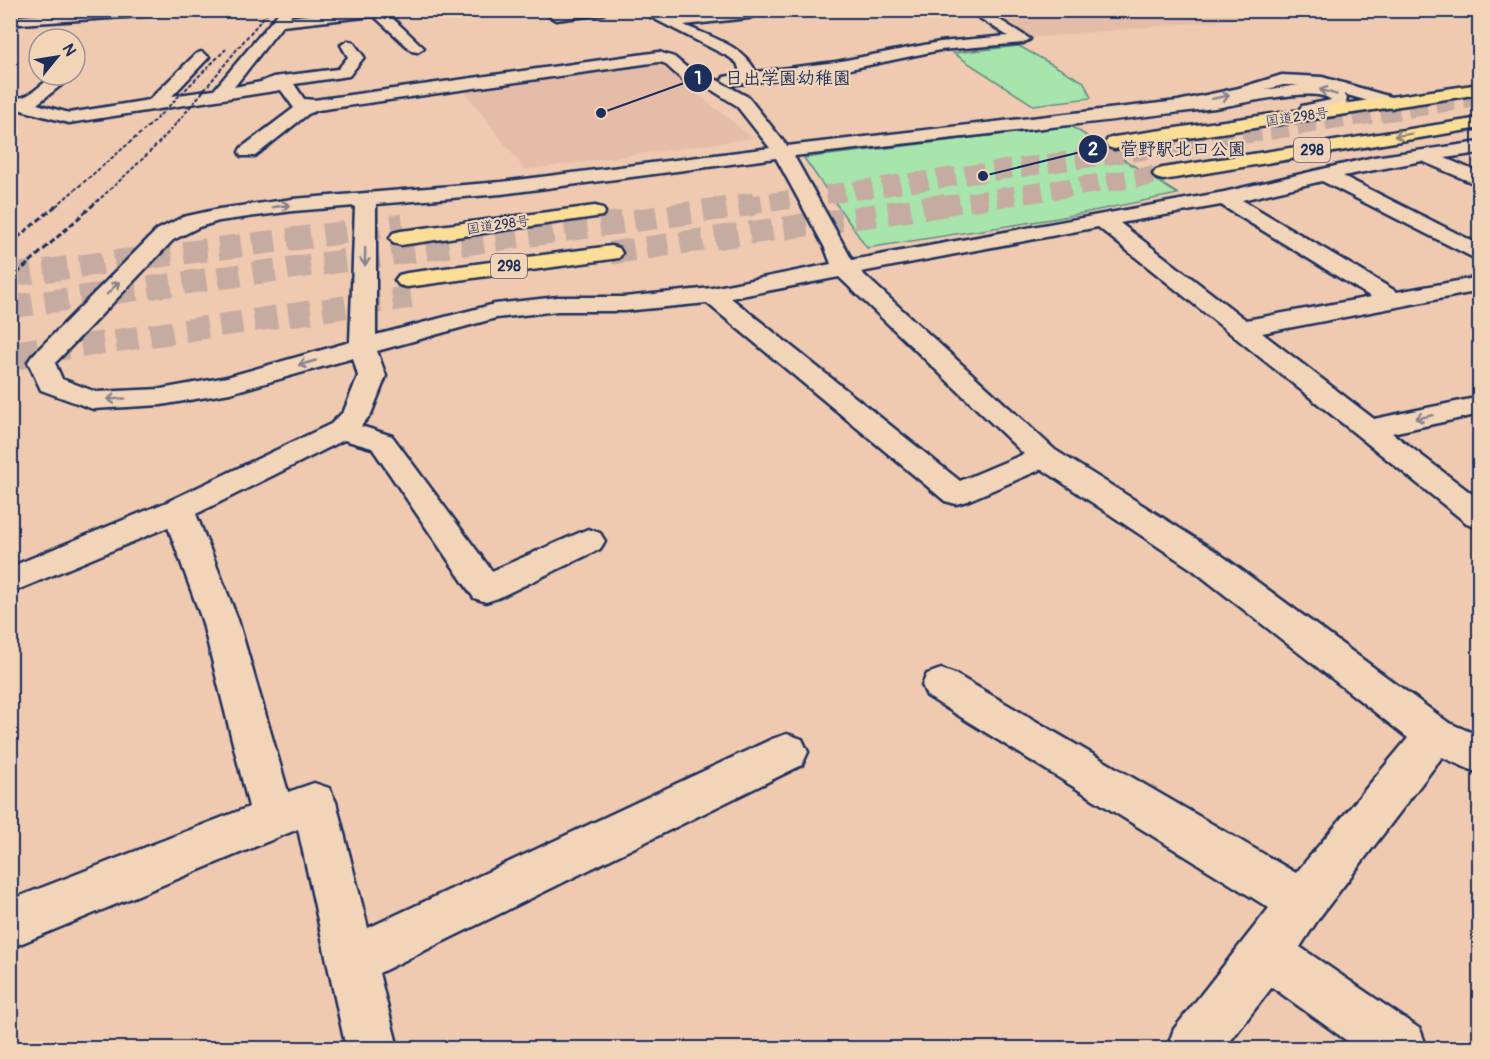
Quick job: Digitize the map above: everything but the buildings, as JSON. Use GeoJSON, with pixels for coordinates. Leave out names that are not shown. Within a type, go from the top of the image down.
{"type":"FeatureCollection","features":[{"type":"Feature","properties":{"kind":"highway","name":"国道298号"},"geometry":{"type":"LineString","coordinates":[[1114,143],[1479,89]]}},
{"type":"Feature","properties":{"kind":"highway","name":"298"},"geometry":{"type":"LineString","coordinates":[[1163,174],[1479,123]]}},
{"type":"Feature","properties":{"kind":"highway","name":"国道298号"},"geometry":{"type":"LineString","coordinates":[[402,232],[595,212]]}},
{"type":"Feature","properties":{"kind":"highway","name":"298"},"geometry":{"type":"LineString","coordinates":[[409,289],[611,253]]}},
{"type":"Feature","properties":{"kind":"street"},"geometry":{"type":"LineString","coordinates":[[15,21],[38,10]]}},
{"type":"Feature","properties":{"kind":"street"},"geometry":{"type":"LineString","coordinates":[[15,21],[170,10]]}},
{"type":"Feature","properties":{"kind":"street"},"geometry":{"type":"LineString","coordinates":[[556,16],[603,10]]}},
{"type":"Feature","properties":{"kind":"street"},"geometry":{"type":"LineString","coordinates":[[643,10],[734,54],[743,61],[751,77]]}},
{"type":"Feature","properties":{"kind":"street"},"geometry":{"type":"LineString","coordinates":[[669,22],[748,14],[745,10]]}},
{"type":"Feature","properties":{"kind":"street"},"geometry":{"type":"LineString","coordinates":[[14,104],[69,118],[213,96],[221,92],[266,86],[286,86],[299,104],[314,105],[659,57],[669,60],[693,81],[711,83],[836,67],[940,46],[1023,39],[973,10]]}},
{"type":"Feature","properties":{"kind":"street"},"geometry":{"type":"LineString","coordinates":[[221,92],[283,16],[385,11],[417,48]]}},
{"type":"Feature","properties":{"kind":"street"},"geometry":{"type":"LineString","coordinates":[[266,86],[273,82],[343,73],[356,57],[348,45]]}},
{"type":"Feature","properties":{"kind":"street"},"geometry":{"type":"LineString","coordinates":[[155,104],[201,57]]}},
{"type":"Feature","properties":{"kind":"street"},"geometry":{"type":"LineString","coordinates":[[1178,106],[1242,92],[1282,80],[1336,85],[1392,103]]}},
{"type":"Feature","properties":{"kind":"street"},"geometry":{"type":"LineString","coordinates":[[711,83],[742,101],[782,152],[836,248],[845,270],[1044,457],[1205,561],[1435,735],[1479,756]]}},
{"type":"Feature","properties":{"kind":"street"},"geometry":{"type":"LineString","coordinates":[[14,104],[32,100],[50,87]]}},
{"type":"Feature","properties":{"kind":"street"},"geometry":{"type":"LineString","coordinates":[[1303,116],[1308,110],[1339,103],[1337,94],[1307,89],[1214,103],[782,152],[501,188],[293,205],[219,215],[191,222],[165,235],[41,362],[51,384],[93,401],[161,397],[230,385],[495,311],[558,304],[624,304],[711,295],[948,248],[1224,198],[1324,174],[1479,147]]}},
{"type":"Feature","properties":{"kind":"street"},"geometry":{"type":"LineString","coordinates":[[248,152],[302,110],[314,105]]}},
{"type":"Feature","properties":{"kind":"street"},"geometry":{"type":"LineString","coordinates":[[1423,155],[1479,180]]}},
{"type":"Feature","properties":{"kind":"street"},"geometry":{"type":"LineString","coordinates":[[1324,174],[1479,254]]}},
{"type":"Feature","properties":{"kind":"street"},"geometry":{"type":"LineString","coordinates":[[1224,198],[1393,300]]}},
{"type":"Feature","properties":{"kind":"street"},"geometry":{"type":"LineString","coordinates":[[10,581],[178,510],[341,430],[357,414],[372,376],[363,347],[366,199]]}},
{"type":"Feature","properties":{"kind":"street"},"geometry":{"type":"LineString","coordinates":[[1102,220],[1479,517]]}},
{"type":"Feature","properties":{"kind":"street"},"geometry":{"type":"LineString","coordinates":[[1240,329],[1479,284]]}},
{"type":"Feature","properties":{"kind":"street"},"geometry":{"type":"LineString","coordinates":[[711,295],[956,494],[1044,457]]}},
{"type":"Feature","properties":{"kind":"street"},"geometry":{"type":"LineString","coordinates":[[1368,429],[1479,405]]}},
{"type":"Feature","properties":{"kind":"street"},"geometry":{"type":"LineString","coordinates":[[341,430],[382,442],[486,589],[588,541]]}},
{"type":"Feature","properties":{"kind":"street"},"geometry":{"type":"LineString","coordinates":[[178,510],[351,961],[372,1048]]}},
{"type":"Feature","properties":{"kind":"street"},"geometry":{"type":"LineString","coordinates":[[941,685],[1302,902]]}},
{"type":"Feature","properties":{"kind":"street"},"geometry":{"type":"LineString","coordinates":[[1193,1048],[1267,953],[1302,902],[1435,735]]}},
{"type":"Feature","properties":{"kind":"street"},"geometry":{"type":"LineString","coordinates":[[351,961],[787,752]]}},
{"type":"Feature","properties":{"kind":"street"},"geometry":{"type":"LineString","coordinates":[[10,924],[294,810]]}},
{"type":"Feature","properties":{"kind":"street"},"geometry":{"type":"LineString","coordinates":[[1267,953],[1401,1048]]}},
{"type":"Feature","properties":{"kind":"shaded area"},"geometry":{"type":"Polygon","coordinates":[[[982,11],[1321,11],[1031,38],[982,11]]]}},
{"type":"Feature","properties":{"kind":"shaded area"},"geometry":{"type":"Polygon","coordinates":[[[653,59],[753,138],[525,170],[461,87],[653,59]]]}},
{"type":"Feature","properties":{"kind":"green space"},"geometry":{"type":"Polygon","coordinates":[[[1019,46],[1084,82],[1091,98],[1033,105],[953,53],[1019,46]]]}},
{"type":"Feature","properties":{"kind":"green space"},"geometry":{"type":"Polygon","coordinates":[[[1071,126],[1178,194],[1058,218],[867,248],[804,158],[1071,126]]]}},
{"type":"Feature","properties":{"kind":"tunnel"},"geometry":{"type":"LineString","coordinates":[[743,206],[1132,152],[1480,97]]}},
{"type":"Feature","properties":{"kind":"tunnel"},"geometry":{"type":"LineString","coordinates":[[941,206],[1163,174]]}},
{"type":"Feature","properties":{"kind":"tunnel"},"geometry":{"type":"LineString","coordinates":[[10,307],[754,204]]}},
{"type":"Feature","properties":{"kind":"tunnel"},"geometry":{"type":"LineString","coordinates":[[611,253],[951,204]]}},
{"type":"Feature","properties":{"kind":"tunnel"},"geometry":{"type":"LineString","coordinates":[[10,275],[403,225]]}},
{"type":"Feature","properties":{"kind":"tunnel"},"geometry":{"type":"LineString","coordinates":[[46,351],[411,297]]}},
{"type":"Feature","properties":{"kind":"tunnel"},"geometry":{"type":"LineString","coordinates":[[10,356],[56,349]]}},
{"type":"Feature","properties":{"kind":"railway"},"geometry":{"type":"LineString","coordinates":[[92,206],[166,135],[270,10]]}},
{"type":"Feature","properties":{"kind":"railway"},"geometry":{"type":"LineString","coordinates":[[56,206],[149,126],[226,49]]}},
{"type":"Feature","properties":{"kind":"railway"},"geometry":{"type":"LineString","coordinates":[[10,244],[58,204]]}},
{"type":"Feature","properties":{"kind":"railway"},"geometry":{"type":"LineString","coordinates":[[10,280],[94,204]]}},
{"type":"Feature","properties":{"kind":"place","name":"日出学園幼稚園"},"geometry":{"type":"Point","coordinates":[601,113]}},
{"type":"Feature","properties":{"kind":"place","name":"菅野駅北口公園"},"geometry":{"type":"Point","coordinates":[983,176]}}]}
